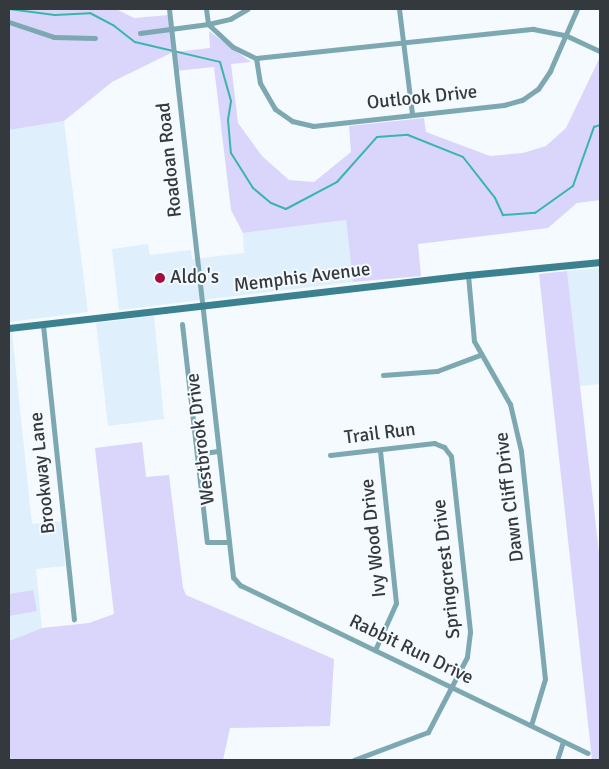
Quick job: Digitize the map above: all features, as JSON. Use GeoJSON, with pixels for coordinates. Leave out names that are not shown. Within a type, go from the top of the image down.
{"type":"FeatureCollection","features":[{"type":"Feature","properties":{"kind":"main road","name":"Memphis Avenue"},"geometry":{"type":"LineString","coordinates":[[9,328],[201,307],[468,274],[600,262]]}},
{"type":"Feature","properties":{"kind":"street","name":"Roadoan Road"},"geometry":{"type":"LineString","coordinates":[[168,9],[201,307]]}},
{"type":"Feature","properties":{"kind":"street"},"geometry":{"type":"LineString","coordinates":[[206,9],[208,24],[232,47],[256,58],[508,30],[533,29],[565,35],[600,51]]}},
{"type":"Feature","properties":{"kind":"street"},"geometry":{"type":"LineString","coordinates":[[140,33],[208,24],[230,19],[247,9]]}},
{"type":"Feature","properties":{"kind":"street"},"geometry":{"type":"LineString","coordinates":[[399,9],[412,114]]}},
{"type":"Feature","properties":{"kind":"street","name":"Outlook Drive"},"geometry":{"type":"LineString","coordinates":[[256,58],[266,96],[275,109],[292,121],[313,126],[522,100],[538,89],[550,71],[577,9]]}},
{"type":"Feature","properties":{"kind":"street"},"geometry":{"type":"LineString","coordinates":[[9,22],[54,38],[95,38]]}},
{"type":"Feature","properties":{"kind":"street","name":"Dawn Cliff Drive"},"geometry":{"type":"LineString","coordinates":[[468,274],[474,341],[480,355],[510,404],[521,450],[545,679],[531,725]]}},
{"type":"Feature","properties":{"kind":"street","name":"Westbrook Drive"},"geometry":{"type":"LineString","coordinates":[[201,307],[230,566]]}},
{"type":"Feature","properties":{"kind":"street"},"geometry":{"type":"LineString","coordinates":[[182,324],[208,542],[228,542]]}},
{"type":"Feature","properties":{"kind":"street","name":"Brookway Lane"},"geometry":{"type":"LineString","coordinates":[[43,325],[74,619]]}},
{"type":"Feature","properties":{"kind":"street"},"geometry":{"type":"LineString","coordinates":[[383,375],[437,371],[480,355]]}},
{"type":"Feature","properties":{"kind":"street","name":"Trail Run"},"geometry":{"type":"LineString","coordinates":[[330,455],[434,443]]}},
{"type":"Feature","properties":{"kind":"street","name":"Springcrest Drive"},"geometry":{"type":"LineString","coordinates":[[354,760],[428,732],[467,657],[470,632],[450,456],[444,447],[434,443]]}},
{"type":"Feature","properties":{"kind":"street","name":"Ivy Wood Drive"},"geometry":{"type":"LineString","coordinates":[[375,650],[396,603],[380,450]]}},
{"type":"Feature","properties":{"kind":"street"},"geometry":{"type":"LineString","coordinates":[[197,454],[218,451]]}},
{"type":"Feature","properties":{"kind":"street","name":"Rabbit Run Drive"},"geometry":{"type":"LineString","coordinates":[[230,566],[233,577],[240,585],[587,753]]}},
{"type":"Feature","properties":{"kind":"street"},"geometry":{"type":"LineString","coordinates":[[557,760],[563,742]]}},
{"type":"Feature","properties":{"kind":"shaded area"},"geometry":{"type":"Polygon","coordinates":[[[9,9],[116,9],[134,18],[169,15],[174,52],[210,48],[209,31],[251,62],[231,64],[238,123],[262,156],[289,180],[314,182],[351,152],[349,126],[424,118],[426,132],[490,156],[523,153],[546,146],[566,128],[600,57],[600,200],[577,203],[548,228],[418,244],[421,276],[353,282],[346,220],[243,233],[231,210],[214,67],[175,71],[173,52],[112,82],[64,121],[9,130],[9,9]]]}},
{"type":"Feature","properties":{"kind":"shaded area"},"geometry":{"type":"Polygon","coordinates":[[[64,121],[88,312],[9,322],[9,130],[64,121]]]}},
{"type":"Feature","properties":{"kind":"shaded area"},"geometry":{"type":"Polygon","coordinates":[[[346,220],[353,282],[119,310],[112,249],[148,244],[150,255],[191,250],[192,259],[244,253],[243,233],[346,220]]]}},
{"type":"Feature","properties":{"kind":"shaded area"},"geometry":{"type":"Polygon","coordinates":[[[600,268],[600,384],[580,386],[567,271],[600,268]]]}},
{"type":"Feature","properties":{"kind":"shaded area"},"geometry":{"type":"Polygon","coordinates":[[[567,271],[600,562],[600,760],[592,760],[539,274],[567,271]]]}},
{"type":"Feature","properties":{"kind":"shaded area"},"geometry":{"type":"Polygon","coordinates":[[[154,316],[164,419],[108,426],[96,323],[154,316]]]}},
{"type":"Feature","properties":{"kind":"shaded area"},"geometry":{"type":"Polygon","coordinates":[[[12,332],[32,524],[61,521],[65,566],[36,569],[42,628],[9,641],[9,333],[12,332]]]}},
{"type":"Feature","properties":{"kind":"shaded area"},"geometry":{"type":"Polygon","coordinates":[[[142,442],[146,477],[169,475],[183,588],[186,595],[334,659],[330,726],[230,728],[223,760],[9,760],[9,641],[42,628],[89,623],[114,614],[95,448],[142,442]]]}},
{"type":"Feature","properties":{"kind":"shaded area"},"geometry":{"type":"Polygon","coordinates":[[[33,590],[37,611],[9,616],[9,594],[33,590]]]}},
{"type":"Feature","properties":{"kind":"waterway"},"geometry":{"type":"LineString","coordinates":[[9,9],[55,15],[90,13],[113,25],[135,42],[220,62],[231,101],[228,120],[231,153],[253,188],[271,203],[286,209],[337,182],[377,137],[408,135],[463,157],[495,198],[503,215],[535,213],[573,186],[594,127],[600,125]]}},
{"type":"Feature","properties":{"kind":"place","name":"Aldo's"},"geometry":{"type":"Point","coordinates":[160,278]}}]}
